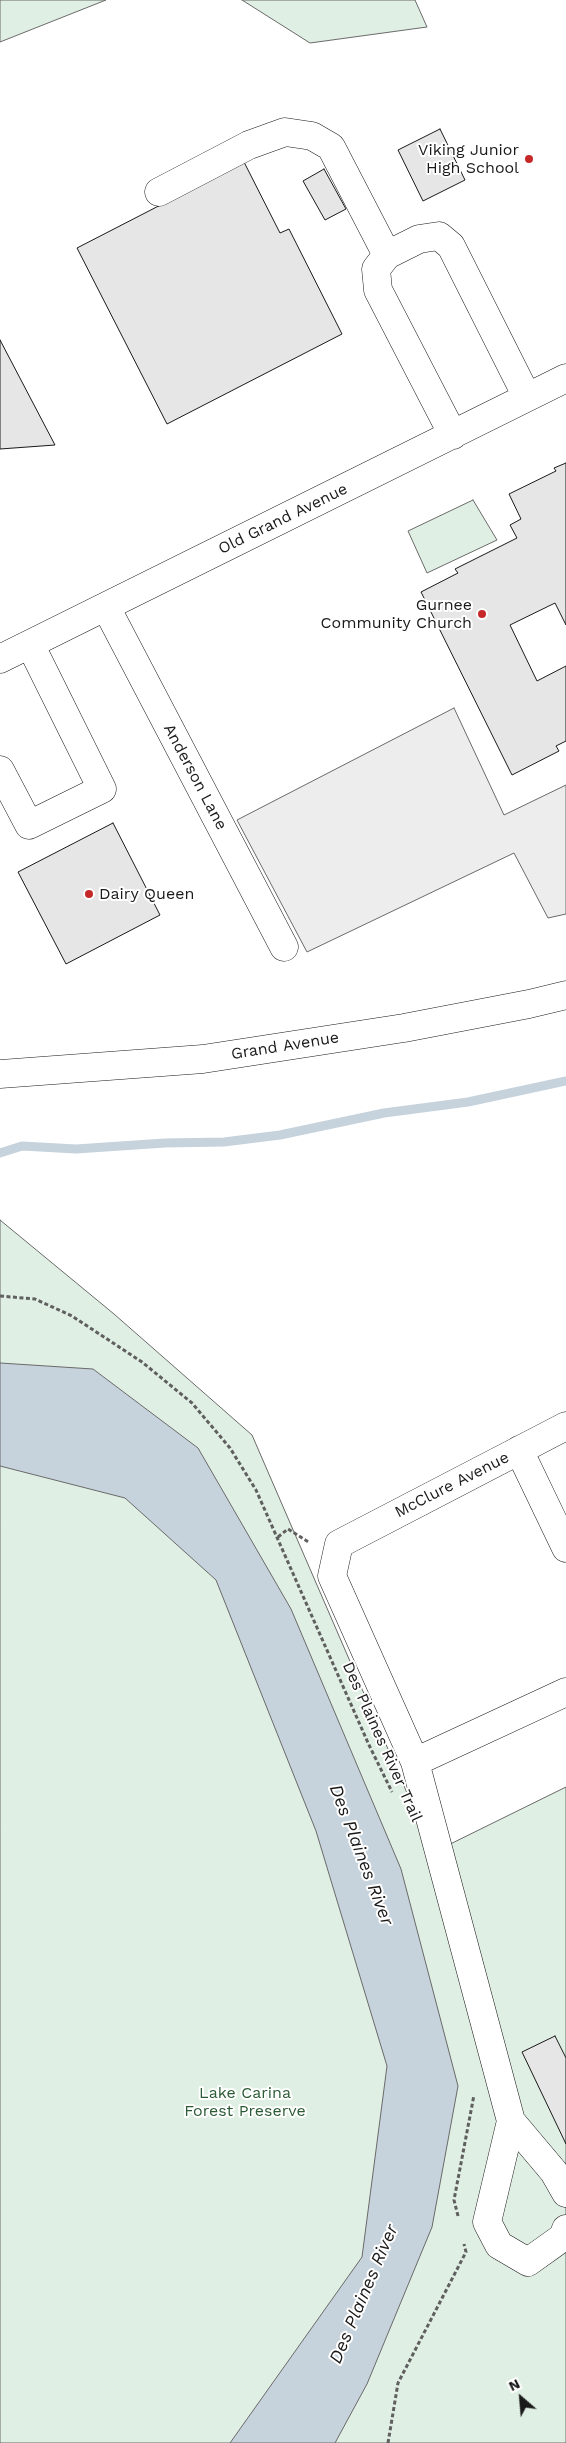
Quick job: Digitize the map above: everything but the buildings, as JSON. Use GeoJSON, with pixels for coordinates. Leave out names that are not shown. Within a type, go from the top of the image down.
{"type":"FeatureCollection","features":[{"type":"Feature","properties":{"kind":"street"},"geometry":{"type":"LineString","coordinates":[[159,192],[249,145],[285,132],[312,136],[331,147],[388,255]]}},
{"type":"Feature","properties":{"kind":"street"},"geometry":{"type":"LineString","coordinates":[[452,435],[378,290],[376,269],[388,255],[419,239],[439,236],[451,246],[527,397]]}},
{"type":"Feature","properties":{"kind":"street","name":"Old Grand Avenue"},"geometry":{"type":"LineString","coordinates":[[0,659],[566,378]]}},
{"type":"Feature","properties":{"kind":"street","name":"Anderson Lane"},"geometry":{"type":"LineString","coordinates":[[106,607],[284,946]]}},
{"type":"Feature","properties":{"kind":"street"},"geometry":{"type":"LineString","coordinates":[[0,770],[29,825],[102,789],[30,644]]}},
{"type":"Feature","properties":{"kind":"street","name":"Grand Avenue"},"geometry":{"type":"LineString","coordinates":[[0,1074],[203,1059],[404,1028],[566,995]]}},
{"type":"Feature","properties":{"kind":"street","name":"McClure Avenue"},"geometry":{"type":"LineString","coordinates":[[339,1544],[566,1426]]}},
{"type":"Feature","properties":{"kind":"street"},"geometry":{"type":"LineString","coordinates":[[519,1450],[566,1548]]}},
{"type":"Feature","properties":{"kind":"street"},"geometry":{"type":"LineString","coordinates":[[339,1544],[332,1576],[415,1762],[511,2121],[554,2172],[566,2193]]}},
{"type":"Feature","properties":{"kind":"street"},"geometry":{"type":"LineString","coordinates":[[415,1762],[566,1692]]}},
{"type":"Feature","properties":{"kind":"street"},"geometry":{"type":"LineString","coordinates":[[511,2121],[487,2222],[499,2244],[528,2262],[563,2237],[566,2229]]}},
{"type":"Feature","properties":{"kind":"path","name":"Des Plaines River Trail"},"geometry":{"type":"LineString","coordinates":[[0,1296],[35,1299],[72,1316],[142,1362],[192,1403],[230,1448],[256,1490],[369,1745],[394,1796]]}},
{"type":"Feature","properties":{"kind":"path"},"geometry":{"type":"LineString","coordinates":[[278,1537],[288,1529],[324,1551],[339,1544]]}},
{"type":"Feature","properties":{"kind":"path"},"geometry":{"type":"LineString","coordinates":[[458,2217],[454,2200],[475,2087]]}},
{"type":"Feature","properties":{"kind":"path"},"geometry":{"type":"LineString","coordinates":[[388,2443],[398,2383],[466,2252],[462,2234]]}},
{"type":"Feature","properties":{"kind":"green space"},"geometry":{"type":"Polygon","coordinates":[[[0,0],[106,0],[0,42],[0,0]]]}},
{"type":"Feature","properties":{"kind":"green space"},"geometry":{"type":"Polygon","coordinates":[[[242,0],[415,0],[427,27],[310,43],[242,0]]]}},
{"type":"Feature","properties":{"kind":"green space"},"geometry":{"type":"Polygon","coordinates":[[[473,500],[497,540],[427,573],[408,531],[473,500]]]}},
{"type":"Feature","properties":{"kind":"green space","name":"Lake Carina Forest Preserve"},"geometry":{"type":"Polygon","coordinates":[[[0,1220],[114,1314],[252,1435],[417,1816],[430,1854],[566,1787],[566,2443],[0,2443],[0,1220]]]}},
{"type":"Feature","properties":{"kind":"shaded area"},"geometry":{"type":"Polygon","coordinates":[[[454,708],[504,815],[566,785],[566,914],[548,918],[514,853],[307,952],[237,820],[454,708]]]}},
{"type":"Feature","properties":{"kind":"water","name":"Des Plaines River"},"geometry":{"type":"Polygon","coordinates":[[[0,1363],[93,1369],[198,1448],[291,1609],[401,1869],[458,2086],[432,2227],[367,2384],[335,2443],[230,2443],[362,2257],[387,2066],[316,1831],[216,1580],[125,1498],[0,1466],[0,1363]]]}},
{"type":"Feature","properties":{"kind":"waterway"},"geometry":{"type":"LineString","coordinates":[[0,1153],[22,1146],[76,1149],[165,1143],[224,1142],[280,1135],[384,1113],[468,1102],[566,1081]]}},
{"type":"Feature","properties":{"kind":"place","name":"Viking Junior High School"},"geometry":{"type":"Point","coordinates":[529,159]}},
{"type":"Feature","properties":{"kind":"place","name":"Gurnee Community Church"},"geometry":{"type":"Point","coordinates":[482,614]}},
{"type":"Feature","properties":{"kind":"place","name":"Dairy Queen"},"geometry":{"type":"Point","coordinates":[89,894]}}]}
